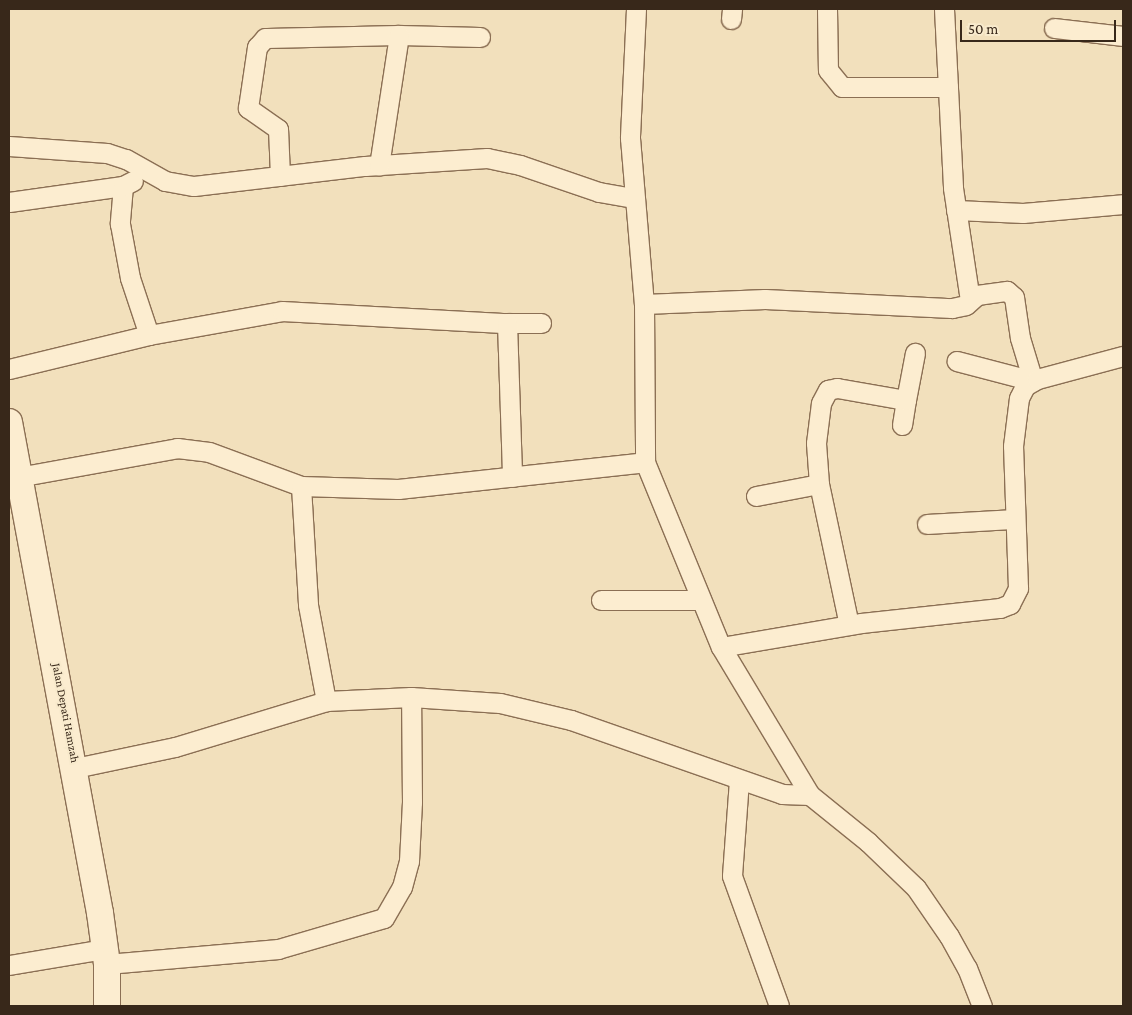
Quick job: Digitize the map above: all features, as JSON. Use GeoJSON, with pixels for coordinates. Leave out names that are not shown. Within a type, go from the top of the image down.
{"type":"FeatureCollection","features":[{"type":"Feature","properties":{"kind":"main road","name":"Jalan Depati Hamzah"},"geometry":{"type":"LineString","coordinates":[[9,422],[18,477],[76,768],[106,957],[107,1006]]}},
{"type":"Feature","properties":{"kind":"street"},"geometry":{"type":"LineString","coordinates":[[636,9],[630,138],[644,304],[645,462],[700,600],[721,647],[810,794],[868,842],[916,888],[949,936],[967,968],[982,1006]]}},
{"type":"Feature","properties":{"kind":"street"},"geometry":{"type":"LineString","coordinates":[[828,9],[828,70],[842,86],[948,87]]}},
{"type":"Feature","properties":{"kind":"street"},"geometry":{"type":"LineString","coordinates":[[944,9],[956,210],[970,300]]}},
{"type":"Feature","properties":{"kind":"street"},"geometry":{"type":"LineString","coordinates":[[1054,28],[1123,36]]}},
{"type":"Feature","properties":{"kind":"street"},"geometry":{"type":"LineString","coordinates":[[380,165],[399,36]]}},
{"type":"Feature","properties":{"kind":"street"},"geometry":{"type":"LineString","coordinates":[[280,176],[278,128],[248,108],[260,41],[265,38],[480,37]]}},
{"type":"Feature","properties":{"kind":"street"},"geometry":{"type":"LineString","coordinates":[[9,146],[107,153],[126,159],[146,173],[165,181],[194,186],[380,165],[464,158],[502,160],[599,192],[634,198]]}},
{"type":"Feature","properties":{"kind":"street"},"geometry":{"type":"LineString","coordinates":[[9,202],[123,186],[146,173]]}},
{"type":"Feature","properties":{"kind":"street"},"geometry":{"type":"LineString","coordinates":[[123,186],[120,224],[130,278],[149,335]]}},
{"type":"Feature","properties":{"kind":"street"},"geometry":{"type":"LineString","coordinates":[[956,210],[1023,213],[1123,204]]}},
{"type":"Feature","properties":{"kind":"street"},"geometry":{"type":"LineString","coordinates":[[644,304],[765,299],[952,308],[966,305],[970,300],[985,293],[1007,291],[1014,297],[1020,338],[1032,381]]}},
{"type":"Feature","properties":{"kind":"street"},"geometry":{"type":"LineString","coordinates":[[9,369],[149,335],[282,311],[507,323],[540,323]]}},
{"type":"Feature","properties":{"kind":"street"},"geometry":{"type":"LineString","coordinates":[[507,323],[512,477]]}},
{"type":"Feature","properties":{"kind":"street"},"geometry":{"type":"LineString","coordinates":[[902,425],[915,352]]}},
{"type":"Feature","properties":{"kind":"street"},"geometry":{"type":"LineString","coordinates":[[721,647],[849,625],[1000,608],[1010,604],[1018,588],[1015,519],[1015,412],[1025,386],[1032,381],[1123,356]]}},
{"type":"Feature","properties":{"kind":"street"},"geometry":{"type":"LineString","coordinates":[[957,361],[1032,381]]}},
{"type":"Feature","properties":{"kind":"street"},"geometry":{"type":"LineString","coordinates":[[849,625],[819,484],[816,443],[822,403],[828,390],[846,389],[906,400]]}},
{"type":"Feature","properties":{"kind":"street"},"geometry":{"type":"LineString","coordinates":[[18,477],[177,448],[210,452],[301,486],[398,488],[645,462]]}},
{"type":"Feature","properties":{"kind":"street"},"geometry":{"type":"LineString","coordinates":[[756,496],[819,484]]}},
{"type":"Feature","properties":{"kind":"street"},"geometry":{"type":"LineString","coordinates":[[301,486],[308,605],[326,701]]}},
{"type":"Feature","properties":{"kind":"street"},"geometry":{"type":"LineString","coordinates":[[927,524],[1015,519]]}},
{"type":"Feature","properties":{"kind":"street"},"geometry":{"type":"LineString","coordinates":[[601,600],[700,600]]}},
{"type":"Feature","properties":{"kind":"street"},"geometry":{"type":"LineString","coordinates":[[76,768],[175,747],[326,701],[412,697],[500,703],[572,720],[782,794],[810,794]]}},
{"type":"Feature","properties":{"kind":"street"},"geometry":{"type":"LineString","coordinates":[[9,965],[106,957],[278,949],[384,918],[402,887],[409,861],[412,802],[412,697]]}},
{"type":"Feature","properties":{"kind":"street"},"geometry":{"type":"LineString","coordinates":[[739,780],[732,876],[779,1006]]}}]}
